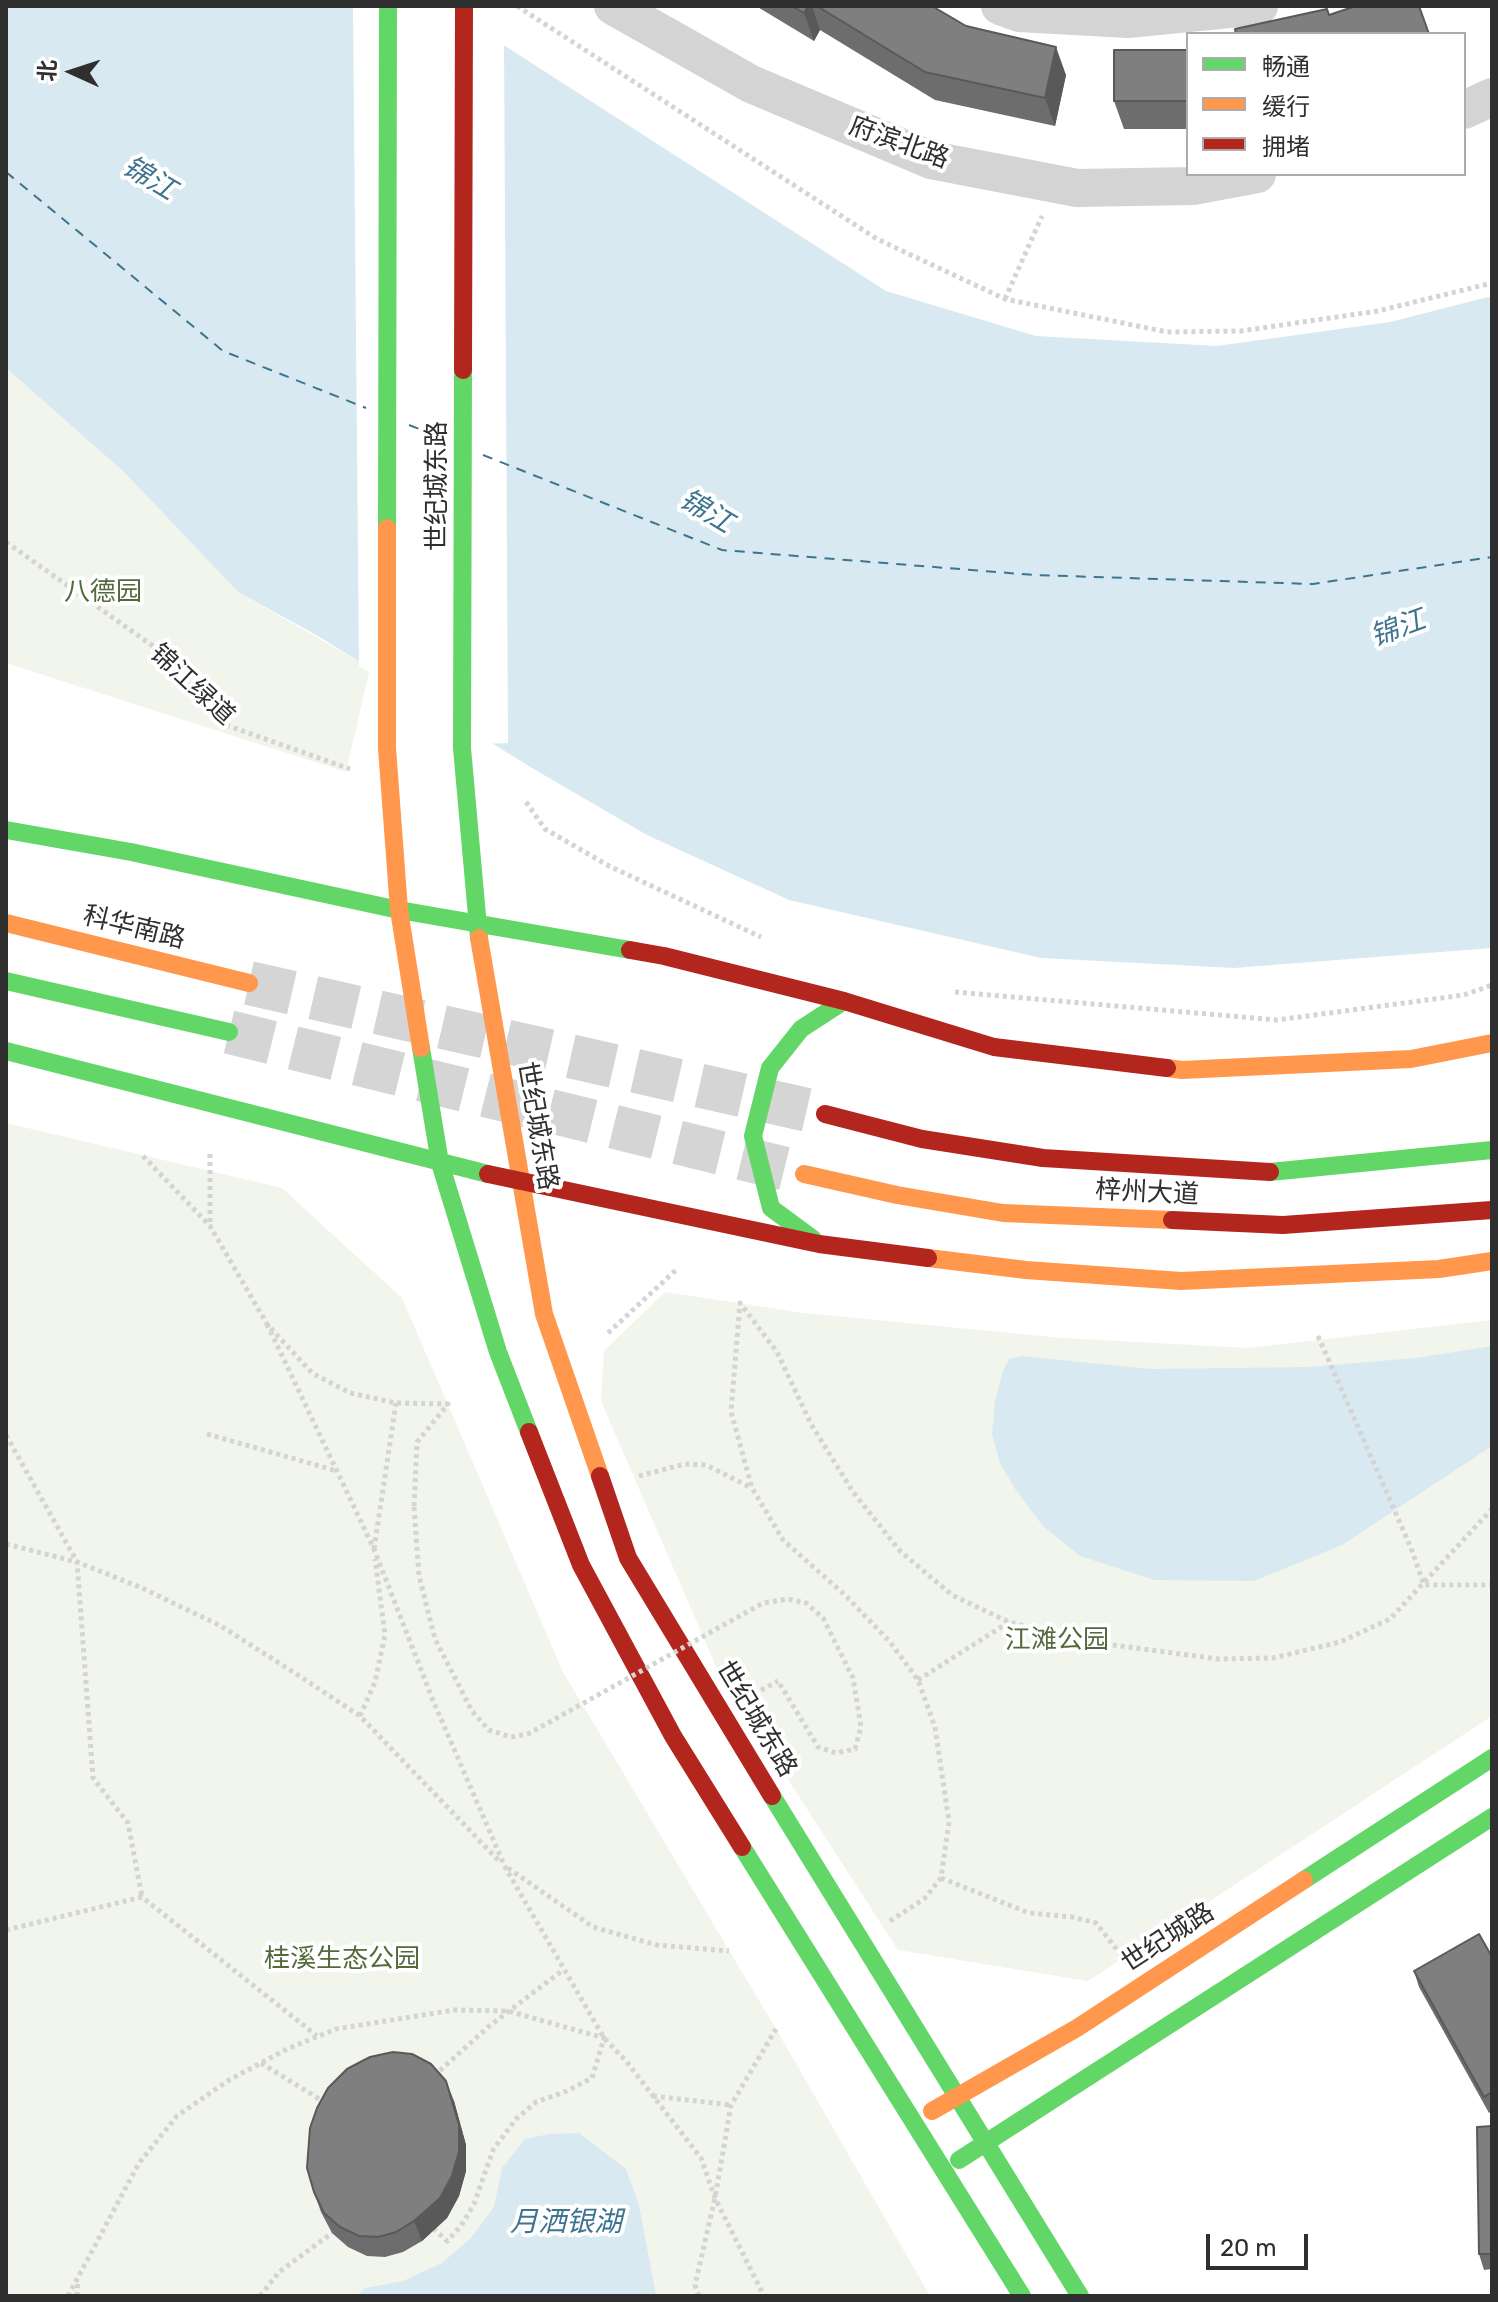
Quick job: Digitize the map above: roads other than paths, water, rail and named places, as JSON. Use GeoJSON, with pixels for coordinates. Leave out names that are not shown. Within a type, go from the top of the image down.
{"type":"FeatureCollection","features":[{"type":"Feature","properties":{"kind":"main road","name":"世纪城东路"},"geometry":{"type":"LineString","coordinates":[[388,6],[387,748],[399,910],[440,1163],[498,1352],[581,1565],[673,1736],[914,2123]]}},
{"type":"Feature","properties":{"kind":"main road","name":"世纪城东路"},"geometry":{"type":"LineString","coordinates":[[464,6],[462,748],[477,924],[544,1314],[628,1558],[984,2142]]}},
{"type":"Feature","properties":{"kind":"main road"},"geometry":{"type":"LineString","coordinates":[[6,830],[131,852],[399,910],[664,956],[844,1001],[994,1047],[1182,1070],[1411,1059],[1492,1043]]}},
{"type":"Feature","properties":{"kind":"main road","name":"科华南路"},"geometry":{"type":"LineString","coordinates":[[6,923],[249,983]]}},
{"type":"Feature","properties":{"kind":"main road"},"geometry":{"type":"LineString","coordinates":[[6,981],[229,1032]]}},
{"type":"Feature","properties":{"kind":"main road"},"geometry":{"type":"LineString","coordinates":[[819,1244],[771,1208],[753,1136],[770,1068],[801,1029],[844,1001]]}},
{"type":"Feature","properties":{"kind":"main road"},"geometry":{"type":"LineString","coordinates":[[6,1051],[520,1182],[819,1244],[1026,1270],[1181,1281],[1439,1269],[1492,1261]]}},
{"type":"Feature","properties":{"kind":"main road","name":"梓州大道"},"geometry":{"type":"LineString","coordinates":[[825,1114],[922,1139],[1043,1158],[1263,1173],[1492,1150]]}},
{"type":"Feature","properties":{"kind":"main road","name":"梓州大道"},"geometry":{"type":"LineString","coordinates":[[804,1174],[897,1195],[1003,1213],[1283,1225],[1492,1210]]}},
{"type":"Feature","properties":{"kind":"main road","name":"世纪城路"},"geometry":{"type":"LineString","coordinates":[[914,2123],[955,2096],[1077,2028],[1492,1758]]}},
{"type":"Feature","properties":{"kind":"main road"},"geometry":{"type":"LineString","coordinates":[[943,2170],[1492,1817]]}},
{"type":"Feature","properties":{"kind":"main road"},"geometry":{"type":"LineString","coordinates":[[914,2123],[1022,2296]]}},
{"type":"Feature","properties":{"kind":"main road"},"geometry":{"type":"LineString","coordinates":[[984,2142],[1080,2296]]}},
{"type":"Feature","properties":{"kind":"street","name":"府滨北路"},"geometry":{"type":"LineString","coordinates":[[613,6],[751,84],[931,160],[1077,188],[1193,186],[1246,176]]}},
{"type":"Feature","properties":{"kind":"street"},"geometry":{"type":"LineString","coordinates":[[1000,6],[1019,13],[1128,19],[1259,6]]}},
{"type":"Feature","properties":{"kind":"street"},"geometry":{"type":"LineString","coordinates":[[1466,109],[1492,97]]}},
{"type":"Feature","properties":{"kind":"water","name":"锦江"},"geometry":{"type":"Polygon","coordinates":[[[6,6],[443,6],[886,291],[1036,336],[1217,346],[1390,322],[1492,296],[1492,948],[1234,968],[1041,958],[789,900],[647,835],[318,636],[238,592],[124,472],[6,368],[6,6]]]}},
{"type":"Feature","properties":{"kind":"water"},"geometry":{"type":"Polygon","coordinates":[[[1492,1346],[1492,1446],[1342,1545],[1254,1581],[1154,1580],[1080,1556],[1043,1526],[1015,1489],[1000,1463],[992,1435],[995,1401],[1003,1371],[1009,1359],[1021,1356],[1150,1369],[1308,1367],[1416,1358],[1492,1346]]]}},
{"type":"Feature","properties":{"kind":"water","name":"月洒银湖"},"geometry":{"type":"Polygon","coordinates":[[[579,2133],[626,2169],[639,2205],[656,2296],[356,2296],[365,2288],[403,2281],[442,2263],[471,2238],[494,2207],[502,2168],[525,2139],[579,2133]]]}},
{"type":"Feature","properties":{"kind":"tunnel"},"geometry":{"type":"LineString","coordinates":[[249,983],[825,1114]]}},
{"type":"Feature","properties":{"kind":"tunnel"},"geometry":{"type":"LineString","coordinates":[[229,1032],[794,1171]]}},
{"type":"Feature","properties":{"kind":"park label","name":"八德园"},"geometry":{"type":"Point","coordinates":[103,592]}},
{"type":"Feature","properties":{"kind":"park label","name":"江滩公园"},"geometry":{"type":"Point","coordinates":[1057,1640]}},
{"type":"Feature","properties":{"kind":"park label","name":"桂溪生态公园"},"geometry":{"type":"Point","coordinates":[342,1959]}}]}
